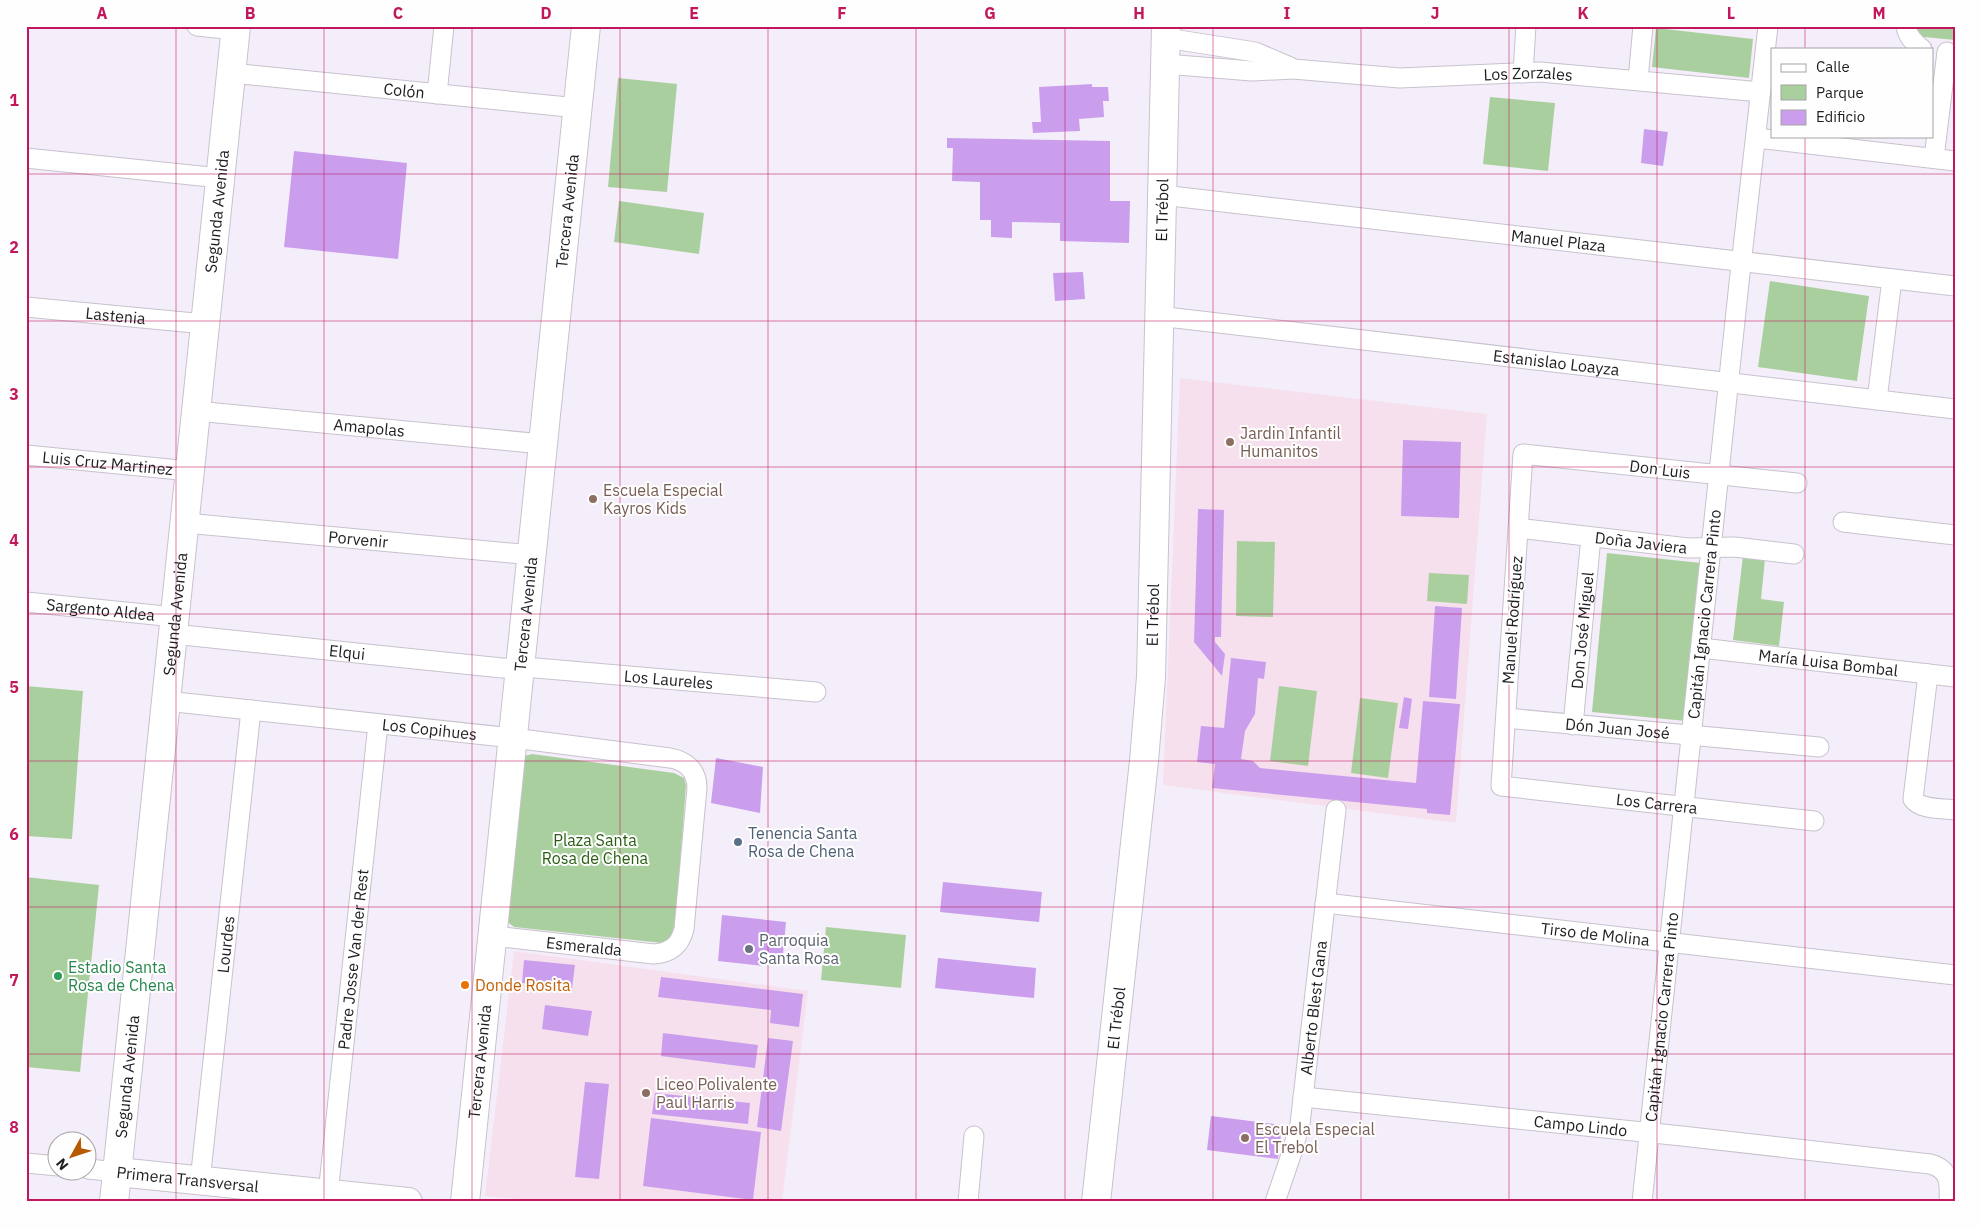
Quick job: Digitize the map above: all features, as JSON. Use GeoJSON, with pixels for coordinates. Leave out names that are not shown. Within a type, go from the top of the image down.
{"type":"FeatureCollection","features":[{"type":"Feature","properties":{"kind":"street"},"geometry":{"type":"LineString","coordinates":[[197,26],[235,28]]}},
{"type":"Feature","properties":{"kind":"street"},"geometry":{"type":"LineString","coordinates":[[437,94],[444,26]]}},
{"type":"Feature","properties":{"kind":"street","name":"Tercera Avenida"},"geometry":{"type":"LineString","coordinates":[[465,1202],[586,26]]}},
{"type":"Feature","properties":{"kind":"street"},"geometry":{"type":"LineString","coordinates":[[1523,72],[1526,26]]}},
{"type":"Feature","properties":{"kind":"street"},"geometry":{"type":"LineString","coordinates":[[1638,80],[1643,26]]}},
{"type":"Feature","properties":{"kind":"street","name":"Capitán Ignacio Carrera Pinto"},"geometry":{"type":"LineString","coordinates":[[1642,1202],[1768,26]]}},
{"type":"Feature","properties":{"kind":"street"},"geometry":{"type":"LineString","coordinates":[[1906,26],[1913,42],[1921,48]]}},
{"type":"Feature","properties":{"kind":"street","name":"Segunda Avenida"},"geometry":{"type":"LineString","coordinates":[[114,1202],[235,28]]}},
{"type":"Feature","properties":{"kind":"street","name":"Los Zorzales"},"geometry":{"type":"LineString","coordinates":[[1166,43],[1255,52],[1293,68]]}},
{"type":"Feature","properties":{"kind":"street","name":"Los Zorzales"},"geometry":{"type":"LineString","coordinates":[[1166,43],[1252,71],[1293,68],[1400,78],[1523,72],[1578,74],[1761,92]]}},
{"type":"Feature","properties":{"kind":"street","name":"El Trébol"},"geometry":{"type":"LineString","coordinates":[[1096,1202],[1144,761],[1151,677],[1158,316],[1166,43]]}},
{"type":"Feature","properties":{"kind":"street"},"geometry":{"type":"LineString","coordinates":[[1934,158],[1945,52]]}},
{"type":"Feature","properties":{"kind":"street","name":"Colón"},"geometry":{"type":"LineString","coordinates":[[231,73],[578,108]]}},
{"type":"Feature","properties":{"kind":"street"},"geometry":{"type":"LineString","coordinates":[[1756,138],[1955,160]]}},
{"type":"Feature","properties":{"kind":"street"},"geometry":{"type":"LineString","coordinates":[[26,158],[220,178]]}},
{"type":"Feature","properties":{"kind":"street","name":"Manuel Plaza"},"geometry":{"type":"LineString","coordinates":[[1162,195],[1955,286]]}},
{"type":"Feature","properties":{"kind":"street"},"geometry":{"type":"LineString","coordinates":[[1877,400],[1892,279]]}},
{"type":"Feature","properties":{"kind":"street","name":"Lastenia"},"geometry":{"type":"LineString","coordinates":[[26,307],[205,324]]}},
{"type":"Feature","properties":{"kind":"street","name":"Estanislao Loayza"},"geometry":{"type":"LineString","coordinates":[[1158,316],[1955,409]]}},
{"type":"Feature","properties":{"kind":"street","name":"Amapolas"},"geometry":{"type":"LineString","coordinates":[[196,411],[543,444]]}},
{"type":"Feature","properties":{"kind":"street","name":"Luis Cruz Martinez"},"geometry":{"type":"LineString","coordinates":[[26,454],[190,471]]}},
{"type":"Feature","properties":{"kind":"street","name":"Don Luis"},"geometry":{"type":"LineString","coordinates":[[1523,454],[1797,484]]}},
{"type":"Feature","properties":{"kind":"street","name":"Manuel Rodríguez"},"geometry":{"type":"LineString","coordinates":[[1501,786],[1523,454]]}},
{"type":"Feature","properties":{"kind":"street"},"geometry":{"type":"LineString","coordinates":[[1843,522],[1955,536]]}},
{"type":"Feature","properties":{"kind":"street","name":"Porvenir"},"geometry":{"type":"LineString","coordinates":[[185,523],[532,555]]}},
{"type":"Feature","properties":{"kind":"street","name":"Doña Javiera"},"geometry":{"type":"LineString","coordinates":[[1518,528],[1688,548],[1735,547],[1794,554]]}},
{"type":"Feature","properties":{"kind":"street","name":"Don José Miguel"},"geometry":{"type":"LineString","coordinates":[[1573,724],[1591,537]]}},
{"type":"Feature","properties":{"kind":"street","name":"Sargento Aldea"},"geometry":{"type":"LineString","coordinates":[[26,602],[174,626]]}},
{"type":"Feature","properties":{"kind":"street","name":"Elqui"},"geometry":{"type":"LineString","coordinates":[[174,626],[502,668],[520,668]]}},
{"type":"Feature","properties":{"kind":"street","name":"María Luisa Bombal"},"geometry":{"type":"LineString","coordinates":[[1701,648],[1955,677]]}},
{"type":"Feature","properties":{"kind":"street","name":"Los Laureles"},"geometry":{"type":"LineString","coordinates":[[520,668],[816,692]]}},
{"type":"Feature","properties":{"kind":"street"},"geometry":{"type":"LineString","coordinates":[[1928,674],[1913,799],[1922,806],[1955,810]]}},
{"type":"Feature","properties":{"kind":"street","name":"Los Copihues"},"geometry":{"type":"LineString","coordinates":[[166,701],[513,738],[670,758],[685,762],[691,767],[697,780],[698,788],[684,929],[680,942],[675,947]]}},
{"type":"Feature","properties":{"kind":"street","name":"Lourdes"},"geometry":{"type":"LineString","coordinates":[[200,1181],[251,710]]}},
{"type":"Feature","properties":{"kind":"street","name":"Dón Juan José"},"geometry":{"type":"LineString","coordinates":[[1506,718],[1819,747]]}},
{"type":"Feature","properties":{"kind":"street","name":"Padre Josse Van der Rest"},"geometry":{"type":"LineString","coordinates":[[328,1194],[378,724]]}},
{"type":"Feature","properties":{"kind":"street","name":"Los Carrera"},"geometry":{"type":"LineString","coordinates":[[1501,786],[1684,808],[1814,821]]}},
{"type":"Feature","properties":{"kind":"street","name":"Alberto Blest Gana"},"geometry":{"type":"LineString","coordinates":[[1275,1202],[1297,1138],[1336,810]]}},
{"type":"Feature","properties":{"kind":"street","name":"Tirso de Molina"},"geometry":{"type":"LineString","coordinates":[[1325,903],[1955,975]]}},
{"type":"Feature","properties":{"kind":"street","name":"Esmeralda"},"geometry":{"type":"LineString","coordinates":[[492,936],[654,954],[669,952],[675,947]]}},
{"type":"Feature","properties":{"kind":"street","name":"Campo Lindo"},"geometry":{"type":"LineString","coordinates":[[1303,1097],[1930,1164],[1940,1168],[1947,1176],[1950,1187],[1949,1202]]}},
{"type":"Feature","properties":{"kind":"street"},"geometry":{"type":"LineString","coordinates":[[968,1202],[974,1136]]}},
{"type":"Feature","properties":{"kind":"street"},"geometry":{"type":"LineString","coordinates":[[26,1163],[48,1165]]}},
{"type":"Feature","properties":{"kind":"street","name":"Primera Transversal"},"geometry":{"type":"LineString","coordinates":[[98,1170],[408,1202]]}},
{"type":"Feature","properties":{"kind":"shaded area"},"geometry":{"type":"Polygon","coordinates":[[[1180,378],[1487,414],[1456,823],[1163,785],[1180,378]]]}},
{"type":"Feature","properties":{"kind":"shaded area","name":"Liceo Polivalente Paul Harris"},"geometry":{"type":"Polygon","coordinates":[[[514,951],[808,991],[782,1202],[545,1202],[485,1196],[514,951]]]}},
{"type":"Feature","properties":{"kind":"green space"},"geometry":{"type":"Polygon","coordinates":[[[1915,26],[1955,26],[1955,40],[1914,36],[1915,26]]]}},
{"type":"Feature","properties":{"kind":"green space"},"geometry":{"type":"Polygon","coordinates":[[[1656,28],[1753,39],[1749,78],[1652,67],[1656,28]]]}},
{"type":"Feature","properties":{"kind":"green space"},"geometry":{"type":"Polygon","coordinates":[[[618,78],[677,84],[667,192],[608,187],[618,78]]]}},
{"type":"Feature","properties":{"kind":"green space"},"geometry":{"type":"Polygon","coordinates":[[[1490,97],[1555,103],[1548,171],[1483,164],[1490,97]]]}},
{"type":"Feature","properties":{"kind":"green space"},"geometry":{"type":"Polygon","coordinates":[[[619,201],[704,213],[699,254],[614,242],[619,201]]]}},
{"type":"Feature","properties":{"kind":"green space"},"geometry":{"type":"Polygon","coordinates":[[[1770,281],[1869,296],[1857,381],[1758,367],[1770,281]]]}},
{"type":"Feature","properties":{"kind":"green space"},"geometry":{"type":"Polygon","coordinates":[[[1237,541],[1275,542],[1273,617],[1236,616],[1237,541]]]}},
{"type":"Feature","properties":{"kind":"green space"},"geometry":{"type":"Polygon","coordinates":[[[1607,553],[1701,563],[1686,721],[1592,712],[1607,553]]]}},
{"type":"Feature","properties":{"kind":"green space"},"geometry":{"type":"Polygon","coordinates":[[[1743,556],[1765,559],[1761,599],[1784,602],[1779,646],[1733,640],[1743,556]]]}},
{"type":"Feature","properties":{"kind":"green space"},"geometry":{"type":"Polygon","coordinates":[[[1429,573],[1469,575],[1467,604],[1427,601],[1429,573]]]}},
{"type":"Feature","properties":{"kind":"green space"},"geometry":{"type":"Polygon","coordinates":[[[26,686],[83,691],[72,839],[26,836],[26,686]]]}},
{"type":"Feature","properties":{"kind":"green space"},"geometry":{"type":"Polygon","coordinates":[[[1279,686],[1317,691],[1308,766],[1270,761],[1279,686]]]}},
{"type":"Feature","properties":{"kind":"green space"},"geometry":{"type":"Polygon","coordinates":[[[1360,698],[1398,703],[1388,778],[1351,773],[1360,698]]]}},
{"type":"Feature","properties":{"kind":"green space","name":"Plaza Santa Rosa de Chena"},"geometry":{"type":"Polygon","coordinates":[[[532,754],[674,773],[684,778],[686,785],[675,930],[669,941],[662,943],[514,927],[505,920],[524,756],[532,754]]]}},
{"type":"Feature","properties":{"kind":"green space","name":"Estadio Santa Rosa de Chena"},"geometry":{"type":"Polygon","coordinates":[[[26,877],[99,885],[80,1072],[26,1067],[26,877]]]}},
{"type":"Feature","properties":{"kind":"green space"},"geometry":{"type":"Polygon","coordinates":[[[826,927],[906,935],[901,988],[821,980],[826,927]]]}},
{"type":"Feature","properties":{"kind":"building"},"geometry":{"type":"Polygon","coordinates":[[[1092,84],[1092,87],[1108,87],[1109,101],[1103,101],[1104,117],[1079,119],[1080,131],[1033,133],[1032,122],[1041,122],[1039,87],[1092,84]]]}},
{"type":"Feature","properties":{"kind":"building"},"geometry":{"type":"Polygon","coordinates":[[[1644,129],[1668,132],[1663,166],[1641,163],[1644,129]]]}},
{"type":"Feature","properties":{"kind":"building"},"geometry":{"type":"Polygon","coordinates":[[[947,138],[1110,141],[1110,201],[1130,201],[1129,243],[1060,241],[1060,223],[1012,222],[1012,238],[991,237],[991,220],[980,220],[980,182],[952,181],[953,148],[947,148],[947,138]]]}},
{"type":"Feature","properties":{"kind":"building"},"geometry":{"type":"Polygon","coordinates":[[[294,151],[407,163],[398,259],[284,247],[294,151]]]}},
{"type":"Feature","properties":{"kind":"building"},"geometry":{"type":"Polygon","coordinates":[[[1083,272],[1085,299],[1055,301],[1053,273],[1083,272]]]}},
{"type":"Feature","properties":{"kind":"building"},"geometry":{"type":"Polygon","coordinates":[[[1403,440],[1461,442],[1459,518],[1401,516],[1403,440]]]}},
{"type":"Feature","properties":{"kind":"building"},"geometry":{"type":"Polygon","coordinates":[[[1198,509],[1224,510],[1221,637],[1215,637],[1215,642],[1225,654],[1222,676],[1194,642],[1198,509]]]}},
{"type":"Feature","properties":{"kind":"building"},"geometry":{"type":"Polygon","coordinates":[[[1435,606],[1462,608],[1456,699],[1429,697],[1435,606]]]}},
{"type":"Feature","properties":{"kind":"building"},"geometry":{"type":"Polygon","coordinates":[[[1231,658],[1266,662],[1264,679],[1258,678],[1255,714],[1245,731],[1241,759],[1253,761],[1260,768],[1416,783],[1423,701],[1460,704],[1450,815],[1427,813],[1427,809],[1212,788],[1215,764],[1197,762],[1201,726],[1224,728],[1231,658]]]}},
{"type":"Feature","properties":{"kind":"building"},"geometry":{"type":"Polygon","coordinates":[[[1404,697],[1412,699],[1408,729],[1399,728],[1404,697]]]}},
{"type":"Feature","properties":{"kind":"building"},"geometry":{"type":"Polygon","coordinates":[[[716,758],[763,767],[760,813],[711,803],[716,758]]]}},
{"type":"Feature","properties":{"kind":"building"},"geometry":{"type":"Polygon","coordinates":[[[943,882],[1042,892],[1039,922],[940,912],[943,882]]]}},
{"type":"Feature","properties":{"kind":"building"},"geometry":{"type":"Polygon","coordinates":[[[722,915],[786,922],[783,954],[766,953],[765,966],[718,961],[722,915]]]}},
{"type":"Feature","properties":{"kind":"building"},"geometry":{"type":"Polygon","coordinates":[[[938,958],[1036,968],[1034,998],[935,988],[938,958]]]}},
{"type":"Feature","properties":{"kind":"building"},"geometry":{"type":"Polygon","coordinates":[[[524,960],[575,965],[572,988],[522,983],[524,960]]]}},
{"type":"Feature","properties":{"kind":"building"},"geometry":{"type":"Polygon","coordinates":[[[661,977],[803,994],[799,1027],[770,1023],[771,1010],[658,997],[661,977]]]}},
{"type":"Feature","properties":{"kind":"building"},"geometry":{"type":"Polygon","coordinates":[[[545,1005],[592,1011],[588,1036],[542,1029],[545,1005]]]}},
{"type":"Feature","properties":{"kind":"building"},"geometry":{"type":"Polygon","coordinates":[[[663,1033],[758,1045],[755,1068],[661,1056],[663,1033]]]}},
{"type":"Feature","properties":{"kind":"building"},"geometry":{"type":"Polygon","coordinates":[[[768,1038],[793,1041],[781,1131],[757,1127],[768,1038]]]}},
{"type":"Feature","properties":{"kind":"building"},"geometry":{"type":"Polygon","coordinates":[[[585,1082],[609,1084],[599,1179],[575,1177],[585,1082]]]}},
{"type":"Feature","properties":{"kind":"building"},"geometry":{"type":"Polygon","coordinates":[[[655,1093],[750,1103],[748,1124],[652,1114],[655,1093]]]}},
{"type":"Feature","properties":{"kind":"building","name":"Escuela Especial El Trebol"},"geometry":{"type":"Polygon","coordinates":[[[1211,1116],[1282,1125],[1278,1159],[1207,1150],[1211,1116]]]}},
{"type":"Feature","properties":{"kind":"building"},"geometry":{"type":"Polygon","coordinates":[[[651,1118],[761,1132],[753,1200],[643,1186],[651,1118]]]}},
{"type":"Feature","properties":{"kind":"place","name":"Jardin Infantil Humanitos"},"geometry":{"type":"Point","coordinates":[1230,442]}},
{"type":"Feature","properties":{"kind":"place","name":"Escuela Especial Kayros Kids"},"geometry":{"type":"Point","coordinates":[593,499]}},
{"type":"Feature","properties":{"kind":"place","name":"Tenencia Santa Rosa de Chena"},"geometry":{"type":"Point","coordinates":[738,842]}},
{"type":"Feature","properties":{"kind":"place","name":"Parroquia Santa Rosa"},"geometry":{"type":"Point","coordinates":[749,949]}},
{"type":"Feature","properties":{"kind":"place","name":"Estadio Santa Rosa de Chena"},"geometry":{"type":"Point","coordinates":[58,976]}},
{"type":"Feature","properties":{"kind":"place","name":"Donde Rosita"},"geometry":{"type":"Point","coordinates":[465,985]}},
{"type":"Feature","properties":{"kind":"place","name":"Liceo Polivalente Paul Harris"},"geometry":{"type":"Point","coordinates":[646,1093]}},
{"type":"Feature","properties":{"kind":"place","name":"Escuela Especial El Trebol"},"geometry":{"type":"Point","coordinates":[1245,1138]}}]}
